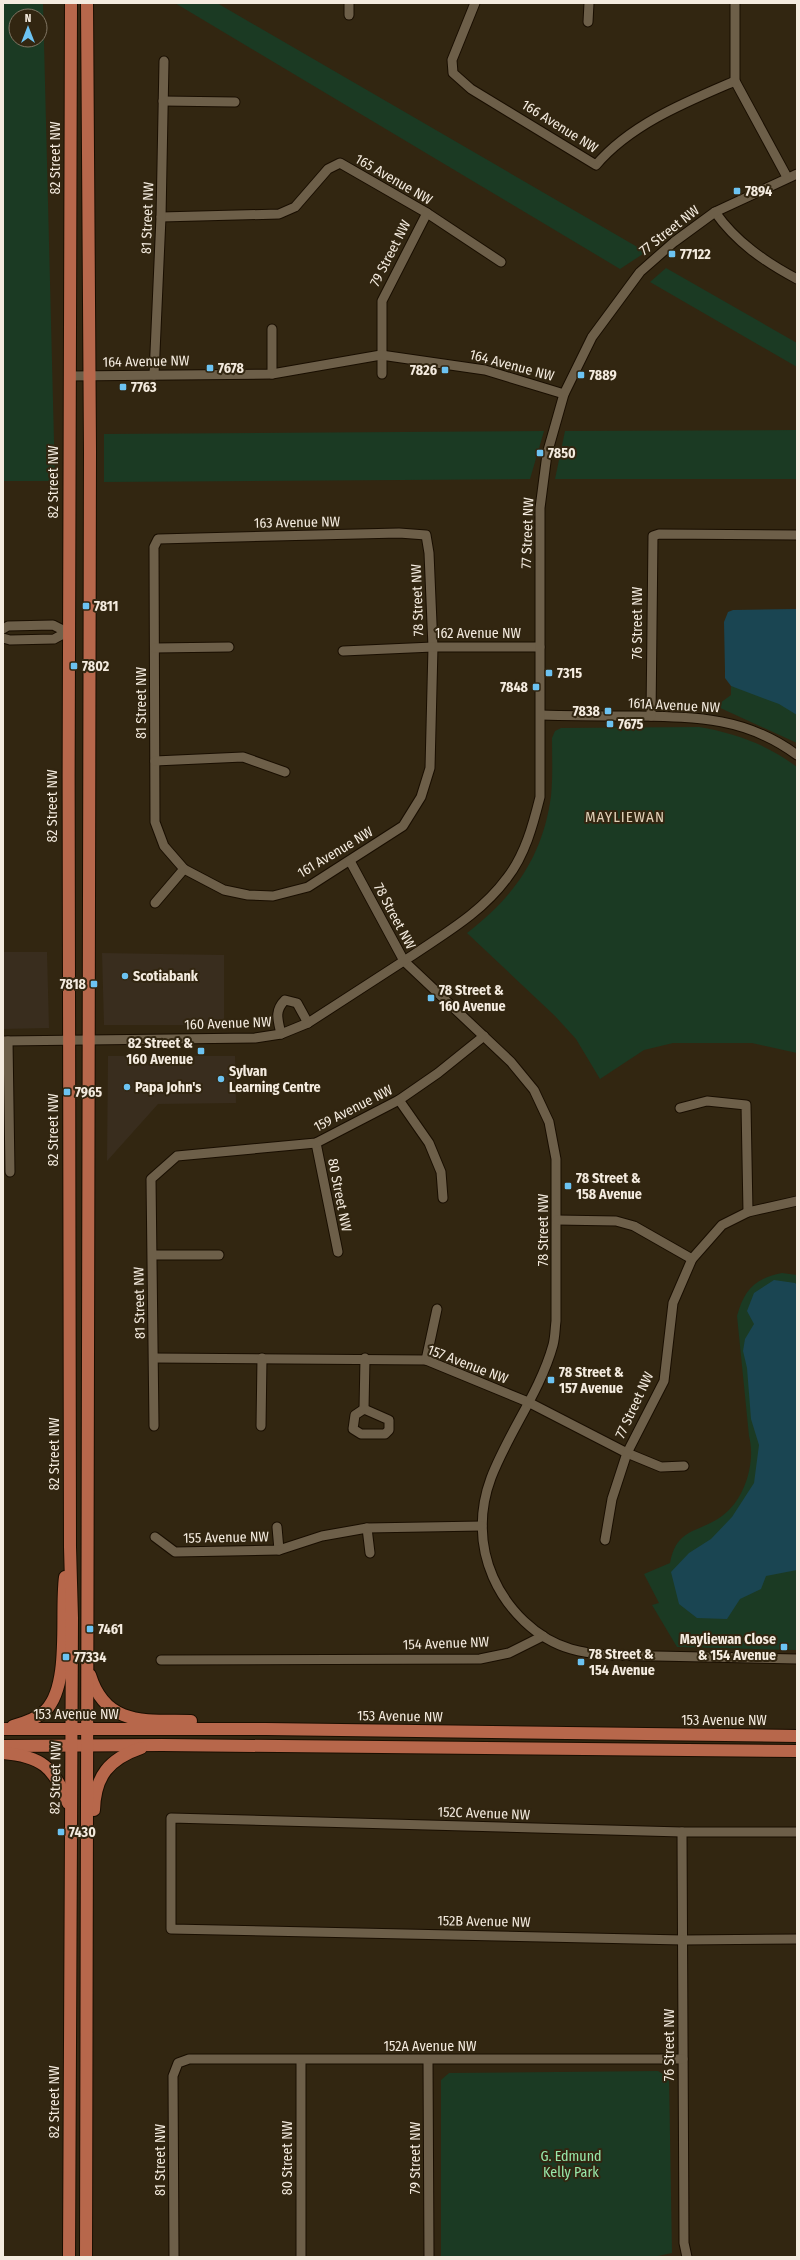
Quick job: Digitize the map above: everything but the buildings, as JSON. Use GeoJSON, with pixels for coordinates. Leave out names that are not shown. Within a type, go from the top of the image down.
{"type":"FeatureCollection","features":[{"type":"Feature","properties":{"kind":"main road","name":"82 Street NW"},"geometry":{"type":"LineString","coordinates":[[69,2257],[72,1618],[70,1546],[67,1040],[67,632],[71,3]]}},
{"type":"Feature","properties":{"kind":"main road"},"geometry":{"type":"LineString","coordinates":[[86,2257],[90,1039],[88,632],[90,458],[88,376],[87,3]]}},
{"type":"Feature","properties":{"kind":"main road"},"geometry":{"type":"LineString","coordinates":[[67,632],[88,632]]}},
{"type":"Feature","properties":{"kind":"main road"},"geometry":{"type":"LineString","coordinates":[[3,1729],[28,1721],[46,1711],[58,1691],[62,1676],[62,1597],[70,1546]]}},
{"type":"Feature","properties":{"kind":"main road"},"geometry":{"type":"LineString","coordinates":[[87,1667],[98,1695],[107,1706],[120,1715],[135,1720],[218,1721],[266,1729]]}},
{"type":"Feature","properties":{"kind":"main road","name":"153 Avenue NW"},"geometry":{"type":"LineString","coordinates":[[3,1729],[266,1729],[797,1736]]}},
{"type":"Feature","properties":{"kind":"main road"},"geometry":{"type":"LineString","coordinates":[[3,1746],[162,1745],[797,1751]]}},
{"type":"Feature","properties":{"kind":"main road"},"geometry":{"type":"LineString","coordinates":[[86,1919],[93,1890],[95,1796],[99,1782],[108,1767],[119,1757],[141,1748],[162,1745]]}},
{"type":"Feature","properties":{"kind":"main road"},"geometry":{"type":"LineString","coordinates":[[3,1753],[24,1756],[48,1767],[62,1787],[70,1808]]}},
{"type":"Feature","properties":{"kind":"street"},"geometry":{"type":"LineString","coordinates":[[349,3],[349,15]]}},
{"type":"Feature","properties":{"kind":"street","name":"166 Avenue NW"},"geometry":{"type":"LineString","coordinates":[[475,3],[452,60],[453,73],[471,89],[596,165],[609,150],[672,108],[735,81]]}},
{"type":"Feature","properties":{"kind":"street"},"geometry":{"type":"LineString","coordinates":[[588,22],[589,3]]}},
{"type":"Feature","properties":{"kind":"street"},"geometry":{"type":"LineString","coordinates":[[735,3],[735,81],[787,177]]}},
{"type":"Feature","properties":{"kind":"street","name":"81 Street NW"},"geometry":{"type":"LineString","coordinates":[[154,374],[161,217],[162,101],[164,61]]}},
{"type":"Feature","properties":{"kind":"street"},"geometry":{"type":"LineString","coordinates":[[162,101],[235,102]]}},
{"type":"Feature","properties":{"kind":"street","name":"165 Avenue NW"},"geometry":{"type":"LineString","coordinates":[[161,217],[278,214],[295,207],[328,169],[340,163],[427,213],[500,262]]}},
{"type":"Feature","properties":{"kind":"street","name":"77 Street NW"},"geometry":{"type":"LineString","coordinates":[[487,903],[508,878],[521,855],[534,821],[540,797],[540,508],[547,454],[564,394],[592,337],[640,272],[674,242],[715,212],[787,177],[797,174]]}},
{"type":"Feature","properties":{"kind":"street"},"geometry":{"type":"LineString","coordinates":[[715,212],[727,230],[767,263],[797,278]]}},
{"type":"Feature","properties":{"kind":"street","name":"79 Street NW"},"geometry":{"type":"LineString","coordinates":[[381,355],[382,301],[427,213]]}},
{"type":"Feature","properties":{"kind":"street"},"geometry":{"type":"LineString","coordinates":[[272,329],[272,374]]}},
{"type":"Feature","properties":{"kind":"street","name":"164 Avenue NW"},"geometry":{"type":"LineString","coordinates":[[68,376],[272,374],[381,355],[485,370],[564,394]]}},
{"type":"Feature","properties":{"kind":"street"},"geometry":{"type":"LineString","coordinates":[[381,355],[382,374]]}},
{"type":"Feature","properties":{"kind":"street","name":"163 Avenue NW"},"geometry":{"type":"LineString","coordinates":[[169,539],[399,533],[426,535]]}},
{"type":"Feature","properties":{"kind":"street","name":"76 Street NW"},"geometry":{"type":"LineString","coordinates":[[651,716],[653,536],[659,534],[797,534]]}},
{"type":"Feature","properties":{"kind":"street","name":"78 Street NW"},"geometry":{"type":"LineString","coordinates":[[404,826],[421,797],[430,768],[433,647],[429,553],[426,535]]}},
{"type":"Feature","properties":{"kind":"street","name":"81 Street NW"},"geometry":{"type":"LineString","coordinates":[[169,539],[158,539],[154,547],[155,822],[164,846],[184,869]]}},
{"type":"Feature","properties":{"kind":"street"},"geometry":{"type":"LineString","coordinates":[[3,629],[8,626],[53,625],[67,632]]}},
{"type":"Feature","properties":{"kind":"street"},"geometry":{"type":"LineString","coordinates":[[3,638],[10,640],[54,639],[67,632]]}},
{"type":"Feature","properties":{"kind":"street"},"geometry":{"type":"LineString","coordinates":[[155,648],[229,647]]}},
{"type":"Feature","properties":{"kind":"street","name":"162 Avenue NW"},"geometry":{"type":"LineString","coordinates":[[343,651],[433,647],[540,647]]}},
{"type":"Feature","properties":{"kind":"street","name":"161A Avenue NW"},"geometry":{"type":"LineString","coordinates":[[541,716],[651,716],[701,718],[734,724],[760,734],[797,755]]}},
{"type":"Feature","properties":{"kind":"street"},"geometry":{"type":"LineString","coordinates":[[155,761],[243,757],[285,772]]}},
{"type":"Feature","properties":{"kind":"street","name":"161 Avenue NW"},"geometry":{"type":"LineString","coordinates":[[184,869],[224,890],[248,895],[273,896],[308,887],[404,826]]}},
{"type":"Feature","properties":{"kind":"street","name":"78 Street NW"},"geometry":{"type":"LineString","coordinates":[[350,861],[404,961],[511,1062],[534,1090],[549,1122],[556,1159],[558,1220],[556,1321],[553,1345],[528,1402],[491,1478],[484,1499],[482,1526],[484,1549],[490,1570],[498,1589],[527,1624],[543,1636]]}},
{"type":"Feature","properties":{"kind":"street"},"geometry":{"type":"LineString","coordinates":[[155,903],[184,869]]}},
{"type":"Feature","properties":{"kind":"street","name":"160 Avenue NW"},"geometry":{"type":"LineString","coordinates":[[5,1041],[255,1038],[281,1034],[308,1023],[455,927],[487,903]]}},
{"type":"Feature","properties":{"kind":"street"},"geometry":{"type":"LineString","coordinates":[[281,1034],[276,1014],[279,1005],[285,1000],[297,1003],[308,1023]]}},
{"type":"Feature","properties":{"kind":"street","name":"159 Avenue NW"},"geometry":{"type":"LineString","coordinates":[[151,1179],[177,1156],[316,1143],[399,1100],[438,1073],[484,1036]]}},
{"type":"Feature","properties":{"kind":"street"},"geometry":{"type":"LineString","coordinates":[[5,1041],[10,1172]]}},
{"type":"Feature","properties":{"kind":"street"},"geometry":{"type":"LineString","coordinates":[[399,1100],[429,1143],[440,1172],[443,1198]]}},
{"type":"Feature","properties":{"kind":"street"},"geometry":{"type":"LineString","coordinates":[[680,1108],[707,1101],[746,1105],[748,1212]]}},
{"type":"Feature","properties":{"kind":"street","name":"80 Street NW"},"geometry":{"type":"LineString","coordinates":[[316,1143],[338,1252]]}},
{"type":"Feature","properties":{"kind":"street","name":"81 Street NW"},"geometry":{"type":"LineString","coordinates":[[151,1179],[154,1426]]}},
{"type":"Feature","properties":{"kind":"street","name":"77 Street NW"},"geometry":{"type":"LineString","coordinates":[[605,1540],[612,1499],[627,1453],[664,1381],[673,1303],[692,1259],[722,1226],[748,1212],[797,1201]]}},
{"type":"Feature","properties":{"kind":"street"},"geometry":{"type":"LineString","coordinates":[[558,1220],[616,1221],[634,1226],[692,1259]]}},
{"type":"Feature","properties":{"kind":"street"},"geometry":{"type":"LineString","coordinates":[[153,1255],[219,1255]]}},
{"type":"Feature","properties":{"kind":"street"},"geometry":{"type":"LineString","coordinates":[[426,1360],[437,1309]]}},
{"type":"Feature","properties":{"kind":"street","name":"157 Avenue NW"},"geometry":{"type":"LineString","coordinates":[[154,1358],[365,1358],[426,1360],[528,1402],[627,1453],[661,1467],[684,1466]]}},
{"type":"Feature","properties":{"kind":"street"},"geometry":{"type":"LineString","coordinates":[[261,1426],[262,1358]]}},
{"type":"Feature","properties":{"kind":"street"},"geometry":{"type":"LineString","coordinates":[[364,1409],[365,1358]]}},
{"type":"Feature","properties":{"kind":"street","name":"155 Avenue NW"},"geometry":{"type":"LineString","coordinates":[[155,1537],[176,1552],[279,1550],[322,1536],[367,1528],[482,1526]]}},
{"type":"Feature","properties":{"kind":"street","name":"155 Avenue NW"},"geometry":{"type":"LineString","coordinates":[[276,1527],[279,1550]]}},
{"type":"Feature","properties":{"kind":"street"},"geometry":{"type":"LineString","coordinates":[[367,1528],[370,1553]]}},
{"type":"Feature","properties":{"kind":"street"},"geometry":{"type":"LineString","coordinates":[[543,1636],[571,1649],[604,1654],[797,1659]]}},
{"type":"Feature","properties":{"kind":"street","name":"154 Avenue NW"},"geometry":{"type":"LineString","coordinates":[[161,1660],[480,1659],[509,1653],[543,1636]]}},
{"type":"Feature","properties":{"kind":"street","name":"152C Avenue NW"},"geometry":{"type":"LineString","coordinates":[[171,1929],[171,1818],[682,1832],[797,1832]]}},
{"type":"Feature","properties":{"kind":"street","name":"76 Street NW"},"geometry":{"type":"LineString","coordinates":[[682,1832],[684,2243],[687,2257]]}},
{"type":"Feature","properties":{"kind":"street","name":"152B Avenue NW"},"geometry":{"type":"LineString","coordinates":[[171,1929],[682,1940],[797,1939]]}},
{"type":"Feature","properties":{"kind":"street","name":"152A Avenue NW"},"geometry":{"type":"LineString","coordinates":[[178,2063],[189,2059],[683,2059]]}},
{"type":"Feature","properties":{"kind":"street","name":"80 Street NW"},"geometry":{"type":"LineString","coordinates":[[301,2060],[301,2257]]}},
{"type":"Feature","properties":{"kind":"street","name":"79 Street NW"},"geometry":{"type":"LineString","coordinates":[[428,2060],[429,2257]]}},
{"type":"Feature","properties":{"kind":"street","name":"81 Street NW"},"geometry":{"type":"LineString","coordinates":[[174,2257],[173,2076],[178,2063]]}},
{"type":"Feature","properties":{"kind":"shaded area"},"geometry":{"type":"Polygon","coordinates":[[[3,952],[47,952],[49,1028],[3,1029],[3,952]]]}},
{"type":"Feature","properties":{"kind":"shaded area"},"geometry":{"type":"Polygon","coordinates":[[[102,953],[224,955],[224,1025],[104,1025],[102,953]]]}},
{"type":"Feature","properties":{"kind":"shaded area"},"geometry":{"type":"Polygon","coordinates":[[[108,1056],[235,1056],[236,1103],[158,1104],[107,1161],[108,1056]]]}},
{"type":"Feature","properties":{"kind":"green space"},"geometry":{"type":"Polygon","coordinates":[[[3,3],[43,3],[43,8],[8,8],[8,48],[44,48],[55,481],[3,481],[3,3]]]}},
{"type":"Feature","properties":{"kind":"green space"},"geometry":{"type":"Polygon","coordinates":[[[175,3],[217,3],[646,252],[620,269],[175,3]]]}},
{"type":"Feature","properties":{"kind":"green space"},"geometry":{"type":"Polygon","coordinates":[[[666,268],[797,343],[797,367],[650,282],[666,268]]]}},
{"type":"Feature","properties":{"kind":"green space"},"geometry":{"type":"Polygon","coordinates":[[[797,430],[797,479],[555,479],[565,431],[797,430]]]}},
{"type":"Feature","properties":{"kind":"green space"},"geometry":{"type":"Polygon","coordinates":[[[544,431],[530,479],[104,482],[104,434],[544,431]]]}},
{"type":"Feature","properties":{"kind":"green space"},"geometry":{"type":"Polygon","coordinates":[[[731,686],[797,699],[797,743],[716,706],[731,695],[731,686]]]}},
{"type":"Feature","properties":{"kind":"green space"},"geometry":{"type":"Polygon","coordinates":[[[699,727],[738,736],[751,741],[775,752],[797,767],[797,1053],[752,1043],[673,1043],[644,1050],[600,1079],[576,1039],[555,1016],[467,933],[499,905],[512,890],[524,874],[541,838],[547,818],[551,796],[552,738],[555,731],[561,728],[699,727]]]}},
{"type":"Feature","properties":{"kind":"green space"},"geometry":{"type":"Polygon","coordinates":[[[782,1273],[797,1275],[797,1650],[677,1647],[652,1605],[659,1603],[644,1574],[670,1563],[673,1551],[683,1537],[722,1516],[730,1509],[742,1491],[750,1469],[751,1446],[737,1316],[743,1299],[752,1287],[765,1278],[782,1273]]]}},
{"type":"Feature","properties":{"kind":"green space","name":"G. Edmund Kelly Park"},"geometry":{"type":"Polygon","coordinates":[[[658,2071],[669,2078],[672,2253],[653,2257],[441,2257],[441,2080],[449,2073],[658,2071]]]}},
{"type":"Feature","properties":{"kind":"water"},"geometry":{"type":"Polygon","coordinates":[[[797,609],[797,715],[779,704],[731,686],[725,678],[724,622],[728,612],[733,610],[797,609]]]}},
{"type":"Feature","properties":{"kind":"water"},"geometry":{"type":"Polygon","coordinates":[[[774,1280],[795,1283],[797,1285],[797,1570],[766,1576],[761,1589],[740,1599],[727,1619],[697,1618],[679,1604],[671,1572],[689,1553],[711,1539],[732,1517],[754,1483],[759,1445],[751,1419],[747,1368],[743,1351],[745,1339],[754,1324],[747,1311],[754,1293],[774,1280]]]}},
{"type":"Feature","properties":{"kind":"place","name":"7894"},"geometry":{"type":"Point","coordinates":[737,191]}},
{"type":"Feature","properties":{"kind":"place","name":"77122"},"geometry":{"type":"Point","coordinates":[672,254]}},
{"type":"Feature","properties":{"kind":"place","name":"7678"},"geometry":{"type":"Point","coordinates":[210,368]}},
{"type":"Feature","properties":{"kind":"place","name":"7826"},"geometry":{"type":"Point","coordinates":[445,370]}},
{"type":"Feature","properties":{"kind":"place","name":"7889"},"geometry":{"type":"Point","coordinates":[581,375]}},
{"type":"Feature","properties":{"kind":"place","name":"7763"},"geometry":{"type":"Point","coordinates":[123,387]}},
{"type":"Feature","properties":{"kind":"place","name":"7850"},"geometry":{"type":"Point","coordinates":[540,453]}},
{"type":"Feature","properties":{"kind":"place","name":"7811"},"geometry":{"type":"Point","coordinates":[86,606]}},
{"type":"Feature","properties":{"kind":"place","name":"7802"},"geometry":{"type":"Point","coordinates":[74,666]}},
{"type":"Feature","properties":{"kind":"place","name":"7315"},"geometry":{"type":"Point","coordinates":[549,673]}},
{"type":"Feature","properties":{"kind":"place","name":"7848"},"geometry":{"type":"Point","coordinates":[536,687]}},
{"type":"Feature","properties":{"kind":"place","name":"7838"},"geometry":{"type":"Point","coordinates":[608,711]}},
{"type":"Feature","properties":{"kind":"place","name":"7675"},"geometry":{"type":"Point","coordinates":[610,724]}},
{"type":"Feature","properties":{"kind":"place","name":"Scotiabank"},"geometry":{"type":"Point","coordinates":[125,976]}},
{"type":"Feature","properties":{"kind":"place","name":"7818"},"geometry":{"type":"Point","coordinates":[94,984]}},
{"type":"Feature","properties":{"kind":"place","name":"78 Street & 160 Avenue"},"geometry":{"type":"Point","coordinates":[431,998]}},
{"type":"Feature","properties":{"kind":"place","name":"82 Street & 160 Avenue"},"geometry":{"type":"Point","coordinates":[201,1051]}},
{"type":"Feature","properties":{"kind":"place","name":"Sylvan Learning Centre"},"geometry":{"type":"Point","coordinates":[221,1079]}},
{"type":"Feature","properties":{"kind":"place","name":"Papa John's"},"geometry":{"type":"Point","coordinates":[127,1087]}},
{"type":"Feature","properties":{"kind":"place","name":"7965"},"geometry":{"type":"Point","coordinates":[67,1092]}},
{"type":"Feature","properties":{"kind":"place","name":"78 Street & 158 Avenue"},"geometry":{"type":"Point","coordinates":[568,1186]}},
{"type":"Feature","properties":{"kind":"place","name":"78 Street & 157 Avenue"},"geometry":{"type":"Point","coordinates":[551,1380]}},
{"type":"Feature","properties":{"kind":"place","name":"7461"},"geometry":{"type":"Point","coordinates":[90,1629]}},
{"type":"Feature","properties":{"kind":"place","name":"Mayliewan Close & 154 Avenue"},"geometry":{"type":"Point","coordinates":[784,1647]}},
{"type":"Feature","properties":{"kind":"place","name":"77334"},"geometry":{"type":"Point","coordinates":[66,1657]}},
{"type":"Feature","properties":{"kind":"place","name":"78 Street & 154 Avenue"},"geometry":{"type":"Point","coordinates":[581,1662]}},
{"type":"Feature","properties":{"kind":"place","name":"7430"},"geometry":{"type":"Point","coordinates":[61,1832]}},
{"type":"Feature","properties":{"kind":"district","name":"MAYLIEWAN"},"geometry":{"type":"Point","coordinates":[625,817]}}]}
